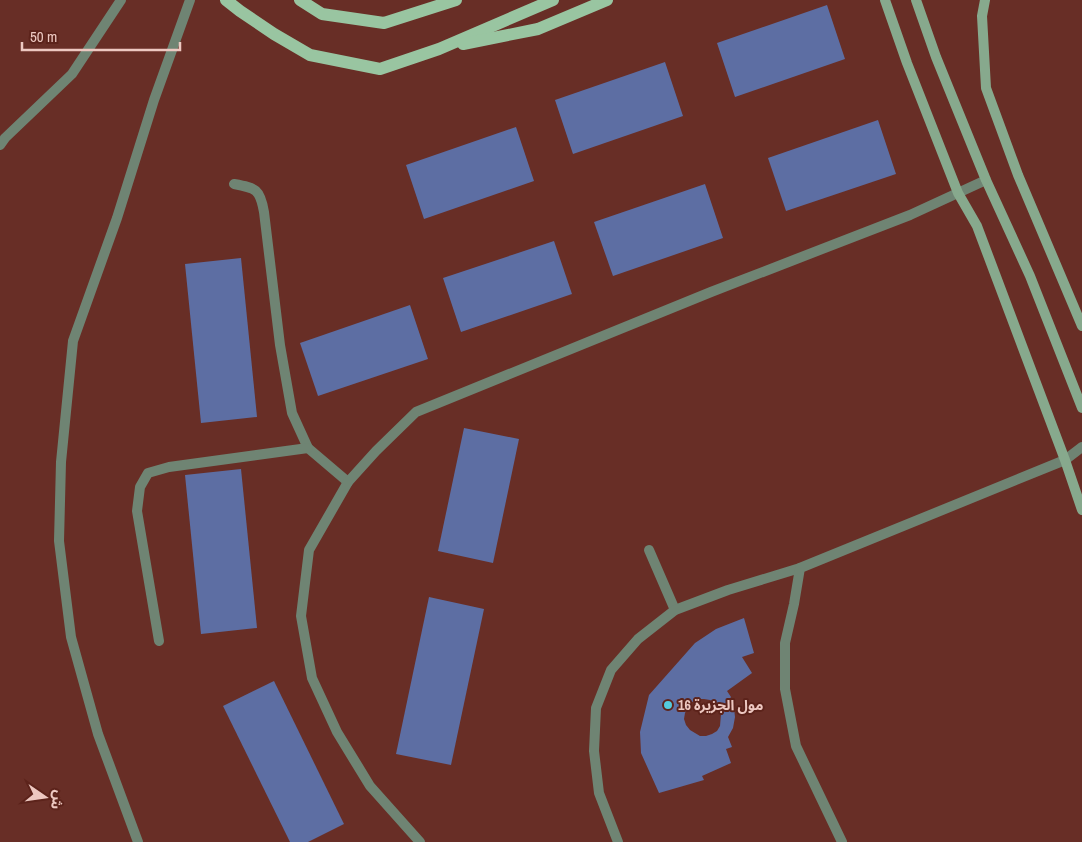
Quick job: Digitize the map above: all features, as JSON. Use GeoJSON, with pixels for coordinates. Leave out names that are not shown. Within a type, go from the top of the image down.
{"type":"FeatureCollection","features":[{"type":"Feature","properties":{"kind":"main road"},"geometry":{"type":"LineString","coordinates":[[226,0],[274,34],[310,55],[380,69],[439,49],[553,0]]}},
{"type":"Feature","properties":{"kind":"main road"},"geometry":{"type":"LineString","coordinates":[[300,0],[322,14],[384,22],[456,0]]}},
{"type":"Feature","properties":{"kind":"main road"},"geometry":{"type":"LineString","coordinates":[[439,49],[538,29],[607,0]]}},
{"type":"Feature","properties":{"kind":"street"},"geometry":{"type":"LineString","coordinates":[[0,144],[72,74],[121,0]]}},
{"type":"Feature","properties":{"kind":"street"},"geometry":{"type":"LineString","coordinates":[[138,842],[98,734],[71,637],[59,541],[61,462],[73,341],[117,218],[154,100],[190,0]]}},
{"type":"Feature","properties":{"kind":"street"},"geometry":{"type":"LineString","coordinates":[[885,0],[907,63],[958,193],[977,226],[1082,510]]}},
{"type":"Feature","properties":{"kind":"street"},"geometry":{"type":"LineString","coordinates":[[916,0],[936,57],[986,180],[1030,276],[1082,408]]}},
{"type":"Feature","properties":{"kind":"street"},"geometry":{"type":"LineString","coordinates":[[985,0],[982,16],[986,88],[1018,175],[1082,326]]}},
{"type":"Feature","properties":{"kind":"street"},"geometry":{"type":"LineString","coordinates":[[420,842],[370,786],[337,732],[312,678],[301,616],[309,550],[348,482],[376,451],[416,412],[711,292],[910,214],[986,180]]}},
{"type":"Feature","properties":{"kind":"street"},"geometry":{"type":"LineString","coordinates":[[234,184],[252,188],[261,198],[280,345],[292,413],[308,448],[348,482]]}},
{"type":"Feature","properties":{"kind":"street"},"geometry":{"type":"LineString","coordinates":[[618,842],[599,793],[594,751],[596,708],[610,670],[638,639],[675,610],[728,590],[800,568],[1065,460],[1082,447]]}},
{"type":"Feature","properties":{"kind":"street"},"geometry":{"type":"LineString","coordinates":[[159,641],[137,511],[140,487],[148,473],[169,467],[308,448]]}},
{"type":"Feature","properties":{"kind":"street"},"geometry":{"type":"LineString","coordinates":[[649,550],[675,610]]}},
{"type":"Feature","properties":{"kind":"street"},"geometry":{"type":"LineString","coordinates":[[800,568],[785,643],[785,690],[796,746],[842,842]]}},
{"type":"Feature","properties":{"kind":"building"},"geometry":{"type":"Polygon","coordinates":[[[827,5],[845,59],[735,97],[717,43],[827,5]]]}},
{"type":"Feature","properties":{"kind":"building"},"geometry":{"type":"Polygon","coordinates":[[[665,62],[683,116],[573,154],[555,100],[665,62]]]}},
{"type":"Feature","properties":{"kind":"building"},"geometry":{"type":"Polygon","coordinates":[[[878,120],[896,174],[786,211],[768,158],[878,120]]]}},
{"type":"Feature","properties":{"kind":"building"},"geometry":{"type":"Polygon","coordinates":[[[516,127],[534,181],[424,219],[406,165],[516,127]]]}},
{"type":"Feature","properties":{"kind":"building"},"geometry":{"type":"Polygon","coordinates":[[[705,184],[723,238],[613,276],[594,222],[705,184]]]}},
{"type":"Feature","properties":{"kind":"building"},"geometry":{"type":"Polygon","coordinates":[[[554,241],[572,294],[461,332],[443,278],[554,241]]]}},
{"type":"Feature","properties":{"kind":"building"},"geometry":{"type":"Polygon","coordinates":[[[241,258],[257,417],[201,423],[185,264],[241,258]]]}},
{"type":"Feature","properties":{"kind":"building"},"geometry":{"type":"Polygon","coordinates":[[[410,305],[428,359],[318,396],[300,343],[410,305]]]}},
{"type":"Feature","properties":{"kind":"building"},"geometry":{"type":"Polygon","coordinates":[[[464,428],[519,439],[493,563],[438,551],[464,428]]]}},
{"type":"Feature","properties":{"kind":"building"},"geometry":{"type":"Polygon","coordinates":[[[241,469],[257,628],[201,634],[185,475],[241,469]]]}},
{"type":"Feature","properties":{"kind":"building"},"geometry":{"type":"Polygon","coordinates":[[[429,597],[484,609],[451,765],[396,754],[429,597]]]}},
{"type":"Feature","properties":{"kind":"building","name":"مول الجزيرة 16"},"geometry":{"type":"Polygon","coordinates":[[[744,618],[754,653],[742,657],[752,673],[727,691],[731,697],[729,700],[734,708],[735,717],[733,728],[728,737],[732,747],[726,749],[731,763],[702,776],[704,780],[659,793],[641,753],[640,732],[649,695],[695,643],[716,629],[744,618]],[[704,699],[692,702],[685,713],[684,719],[690,730],[700,736],[712,734],[720,726],[720,708],[716,703],[704,699]]]}},
{"type":"Feature","properties":{"kind":"building"},"geometry":{"type":"Polygon","coordinates":[[[274,681],[344,824],[308,842],[290,842],[223,706],[274,681]]]}},
{"type":"Feature","properties":{"kind":"place","name":"مول الجزيرة 16"},"geometry":{"type":"Point","coordinates":[668,705]}}]}
